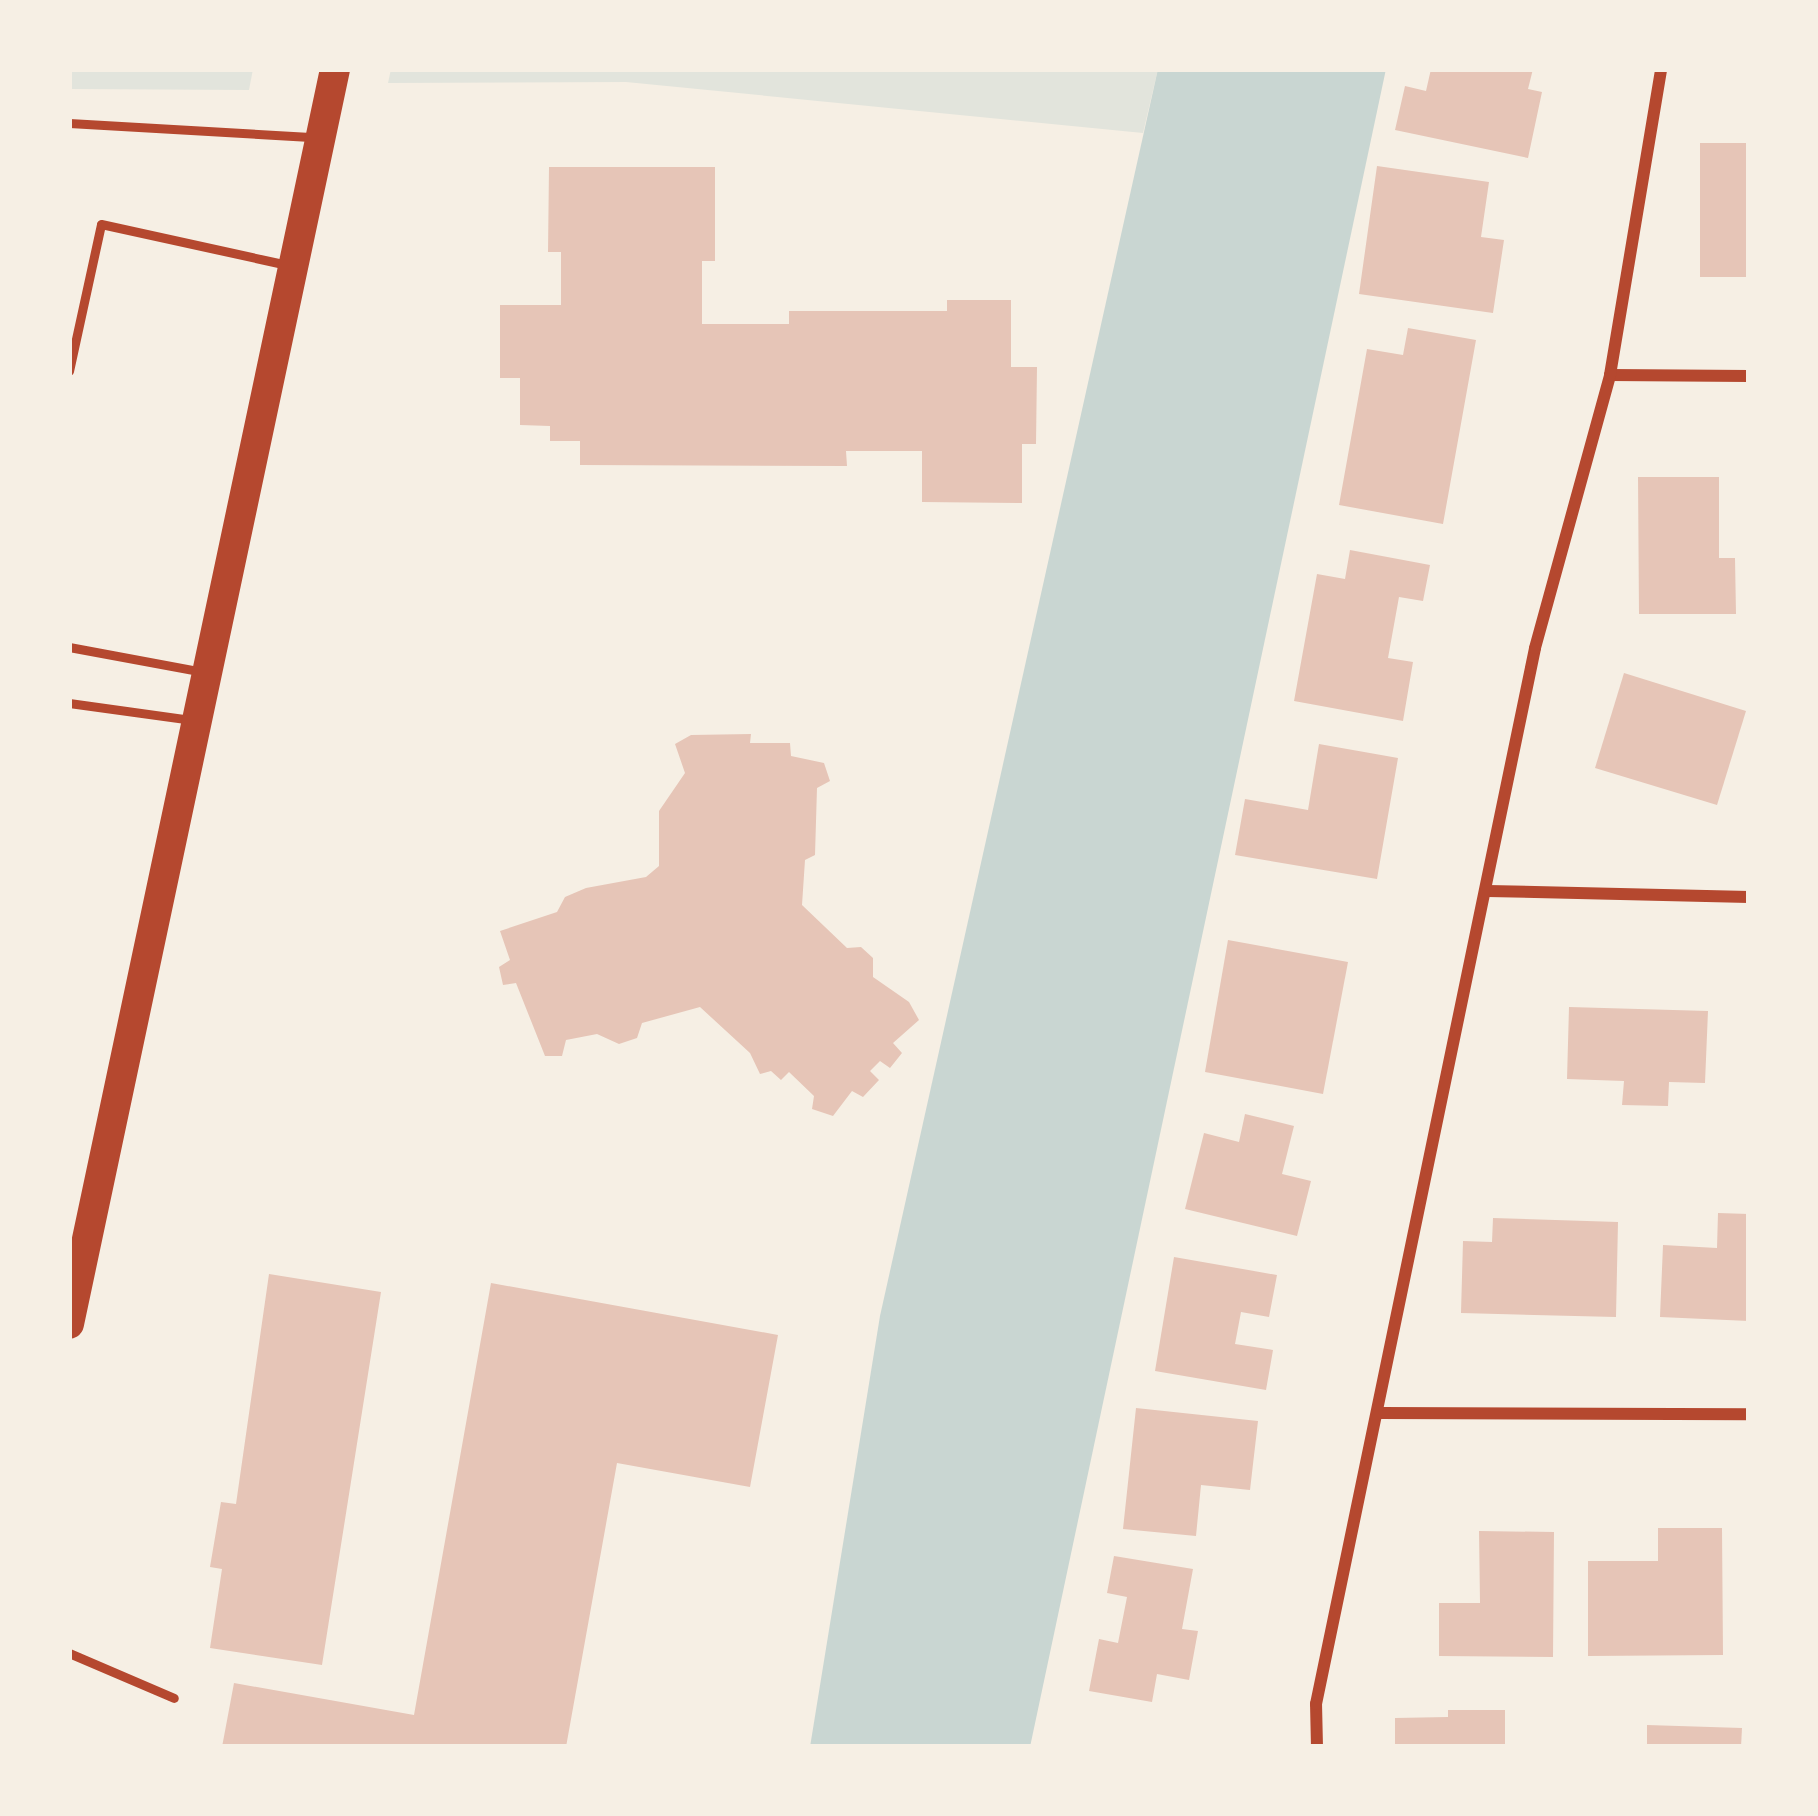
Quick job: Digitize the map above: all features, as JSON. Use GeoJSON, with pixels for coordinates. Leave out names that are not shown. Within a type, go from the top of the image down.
{"type":"FeatureCollection","features":[{"type":"Feature","properties":{"kind":"main road"},"geometry":{"type":"LineString","coordinates":[[69,1324],[81,1207],[207,672],[335,69]]}},
{"type":"Feature","properties":{"kind":"street"},"geometry":{"type":"LineString","coordinates":[[1317,1747],[1316,1703],[1381,1413],[1535,648],[1610,375],[1661,69]]}},
{"type":"Feature","properties":{"kind":"street"},"geometry":{"type":"LineString","coordinates":[[1610,375],[1749,376]]}},
{"type":"Feature","properties":{"kind":"street"},"geometry":{"type":"LineString","coordinates":[[1488,891],[1749,897]]}},
{"type":"Feature","properties":{"kind":"street"},"geometry":{"type":"LineString","coordinates":[[1381,1413],[1749,1414]]}},
{"type":"Feature","properties":{"kind":"lane"},"geometry":{"type":"LineString","coordinates":[[69,123],[321,137]]}},
{"type":"Feature","properties":{"kind":"lane"},"geometry":{"type":"LineString","coordinates":[[69,371],[101,224],[294,266]]}},
{"type":"Feature","properties":{"kind":"lane"},"geometry":{"type":"LineString","coordinates":[[69,647],[207,672]]}},
{"type":"Feature","properties":{"kind":"lane"},"geometry":{"type":"LineString","coordinates":[[69,703],[196,721]]}},
{"type":"Feature","properties":{"kind":"lane"},"geometry":{"type":"LineString","coordinates":[[69,1653],[175,1698]]}},
{"type":"Feature","properties":{"kind":"shaded area"},"geometry":{"type":"Polygon","coordinates":[[[69,69],[253,69],[249,90],[69,89],[69,69]]]}},
{"type":"Feature","properties":{"kind":"shaded area"},"geometry":{"type":"Polygon","coordinates":[[[391,69],[1158,69],[1143,133],[626,82],[388,83],[391,69]]]}},
{"type":"Feature","properties":{"kind":"shaded area"},"geometry":{"type":"Polygon","coordinates":[[[1158,69],[1386,69],[1030,1747],[810,1747],[880,1316],[1158,69]]]}},
{"type":"Feature","properties":{"kind":"building"},"geometry":{"type":"Polygon","coordinates":[[[1431,69],[1533,69],[1528,89],[1542,92],[1528,158],[1395,130],[1405,86],[1426,91],[1431,69]]]}},
{"type":"Feature","properties":{"kind":"building"},"geometry":{"type":"Polygon","coordinates":[[[1700,143],[1749,143],[1749,277],[1700,277],[1700,143]]]}},
{"type":"Feature","properties":{"kind":"building"},"geometry":{"type":"Polygon","coordinates":[[[1377,166],[1489,182],[1481,237],[1504,240],[1493,313],[1359,294],[1377,166]]]}},
{"type":"Feature","properties":{"kind":"building"},"geometry":{"type":"Polygon","coordinates":[[[549,167],[715,167],[715,261],[702,261],[702,324],[789,324],[789,311],[947,311],[947,300],[1011,300],[1011,367],[1037,367],[1036,444],[1022,444],[1022,503],[922,502],[922,451],[846,451],[847,466],[580,465],[580,441],[550,441],[550,426],[520,425],[520,378],[500,378],[500,305],[561,305],[561,252],[548,252],[549,167]]]}},
{"type":"Feature","properties":{"kind":"building"},"geometry":{"type":"Polygon","coordinates":[[[1408,328],[1476,340],[1443,524],[1339,505],[1367,349],[1403,355],[1408,328]]]}},
{"type":"Feature","properties":{"kind":"building"},"geometry":{"type":"Polygon","coordinates":[[[1638,477],[1719,477],[1719,558],[1735,558],[1736,614],[1639,614],[1638,477]]]}},
{"type":"Feature","properties":{"kind":"building"},"geometry":{"type":"Polygon","coordinates":[[[1350,550],[1430,565],[1423,601],[1399,597],[1388,658],[1413,662],[1403,721],[1294,701],[1317,574],[1345,579],[1350,550]]]}},
{"type":"Feature","properties":{"kind":"building"},"geometry":{"type":"Polygon","coordinates":[[[1624,673],[1746,711],[1717,805],[1595,768],[1624,673]]]}},
{"type":"Feature","properties":{"kind":"building"},"geometry":{"type":"Polygon","coordinates":[[[751,734],[750,743],[790,743],[791,756],[824,763],[830,781],[817,788],[815,855],[805,860],[802,905],[847,948],[861,947],[873,958],[873,977],[909,1002],[919,1020],[893,1043],[902,1053],[890,1068],[880,1061],[870,1071],[879,1080],[863,1097],[852,1091],[833,1116],[812,1109],[814,1096],[789,1072],[781,1080],[771,1071],[760,1074],[750,1053],[700,1007],[642,1023],[637,1038],[619,1044],[597,1034],[566,1040],[562,1056],[545,1056],[516,983],[503,985],[499,967],[510,960],[500,931],[557,912],[565,897],[586,888],[646,877],[659,866],[659,811],[685,773],[675,744],[691,735],[751,734]]]}},
{"type":"Feature","properties":{"kind":"building"},"geometry":{"type":"Polygon","coordinates":[[[1319,744],[1398,758],[1377,879],[1235,855],[1245,799],[1308,810],[1319,744]]]}},
{"type":"Feature","properties":{"kind":"building"},"geometry":{"type":"Polygon","coordinates":[[[1228,940],[1348,962],[1323,1094],[1205,1072],[1228,940]]]}},
{"type":"Feature","properties":{"kind":"building"},"geometry":{"type":"Polygon","coordinates":[[[1569,1007],[1708,1011],[1705,1083],[1669,1082],[1668,1106],[1622,1105],[1624,1081],[1567,1079],[1569,1007]]]}},
{"type":"Feature","properties":{"kind":"building"},"geometry":{"type":"Polygon","coordinates":[[[1245,1114],[1294,1126],[1282,1174],[1311,1181],[1297,1236],[1185,1209],[1204,1133],[1239,1142],[1245,1114]]]}},
{"type":"Feature","properties":{"kind":"building"},"geometry":{"type":"Polygon","coordinates":[[[1718,1213],[1749,1214],[1749,1321],[1660,1317],[1663,1245],[1717,1248],[1718,1213]]]}},
{"type":"Feature","properties":{"kind":"building"},"geometry":{"type":"Polygon","coordinates":[[[1493,1218],[1618,1222],[1616,1317],[1461,1313],[1463,1241],[1492,1242],[1493,1218]]]}},
{"type":"Feature","properties":{"kind":"building"},"geometry":{"type":"Polygon","coordinates":[[[1174,1257],[1277,1275],[1269,1317],[1241,1312],[1235,1344],[1273,1350],[1266,1390],[1155,1371],[1174,1257]]]}},
{"type":"Feature","properties":{"kind":"building"},"geometry":{"type":"Polygon","coordinates":[[[269,1274],[381,1292],[322,1665],[210,1648],[222,1569],[210,1567],[221,1502],[236,1504],[269,1274]]]}},
{"type":"Feature","properties":{"kind":"building"},"geometry":{"type":"Polygon","coordinates":[[[491,1283],[778,1335],[750,1487],[617,1463],[566,1747],[222,1747],[234,1683],[414,1715],[491,1283]]]}},
{"type":"Feature","properties":{"kind":"building"},"geometry":{"type":"Polygon","coordinates":[[[1136,1408],[1258,1421],[1250,1490],[1201,1485],[1196,1536],[1123,1529],[1136,1408]]]}},
{"type":"Feature","properties":{"kind":"building"},"geometry":{"type":"Polygon","coordinates":[[[1658,1528],[1722,1528],[1723,1655],[1588,1656],[1588,1561],[1658,1561],[1658,1528]]]}},
{"type":"Feature","properties":{"kind":"building"},"geometry":{"type":"Polygon","coordinates":[[[1479,1531],[1554,1532],[1553,1657],[1439,1656],[1439,1603],[1480,1603],[1479,1531]]]}},
{"type":"Feature","properties":{"kind":"building"},"geometry":{"type":"Polygon","coordinates":[[[1114,1556],[1193,1569],[1182,1629],[1198,1631],[1189,1680],[1157,1674],[1152,1702],[1089,1691],[1099,1639],[1118,1643],[1127,1597],[1107,1593],[1114,1556]]]}},
{"type":"Feature","properties":{"kind":"building"},"geometry":{"type":"Polygon","coordinates":[[[1448,1710],[1505,1710],[1505,1747],[1395,1747],[1395,1718],[1448,1717],[1448,1710]]]}},
{"type":"Feature","properties":{"kind":"building"},"geometry":{"type":"Polygon","coordinates":[[[1647,1725],[1742,1728],[1741,1747],[1647,1747],[1647,1725]]]}}]}
